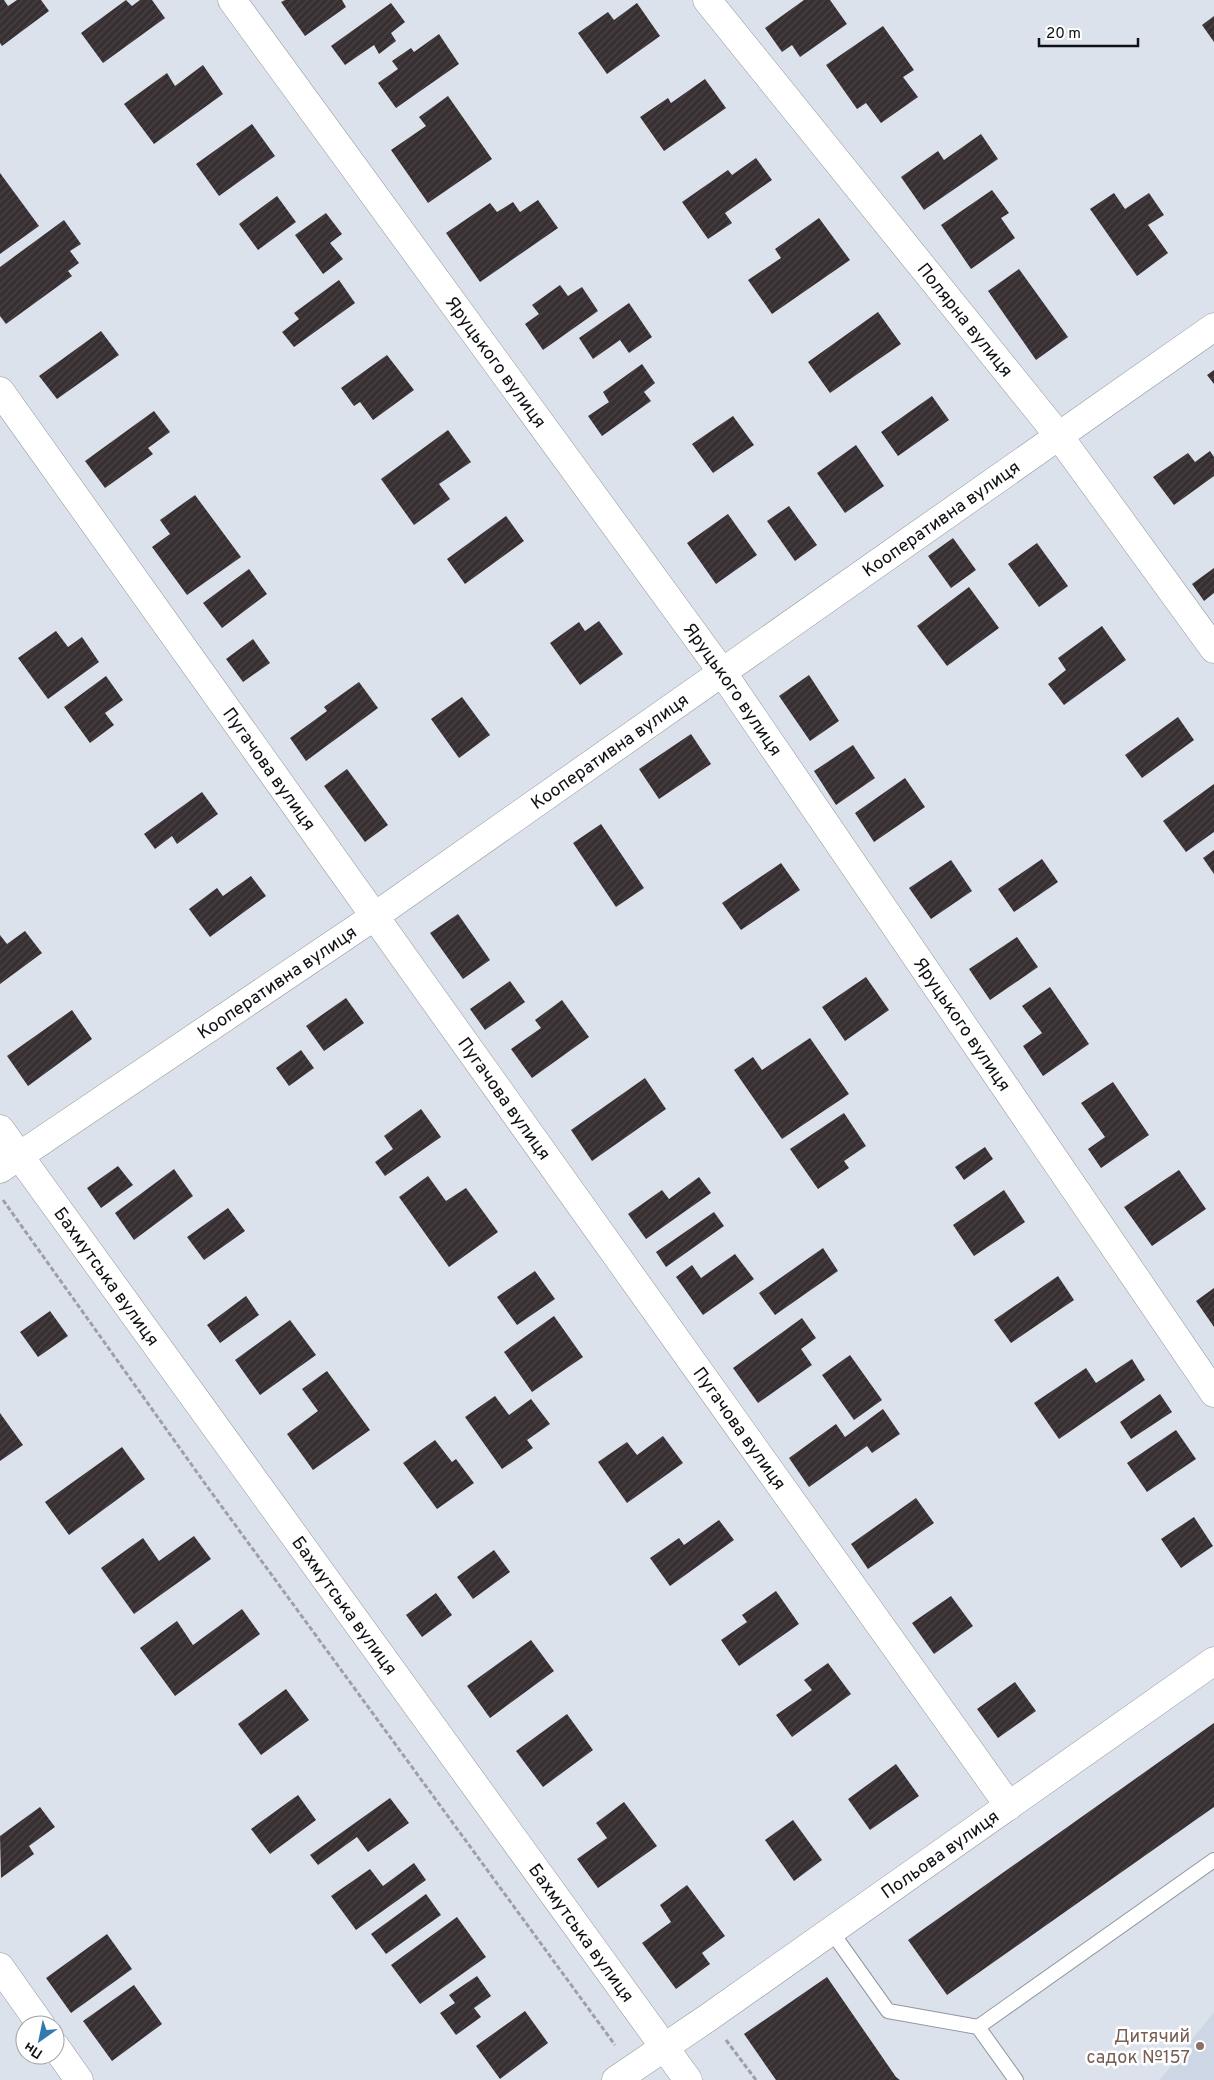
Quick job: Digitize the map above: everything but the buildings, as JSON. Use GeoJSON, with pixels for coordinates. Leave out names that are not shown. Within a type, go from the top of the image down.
{"type":"FeatureCollection","features":[{"type":"Feature","properties":{"kind":"street","name":"Яруцького вулиця"},"geometry":{"type":"LineString","coordinates":[[232,0],[722,672],[1214,1393]]}},
{"type":"Feature","properties":{"kind":"street","name":"Полярна вулиця"},"geometry":{"type":"LineString","coordinates":[[706,0],[1059,436],[1214,649]]}},
{"type":"Feature","properties":{"kind":"street","name":"Кооперативна вулиця"},"geometry":{"type":"LineString","coordinates":[[9,1162],[375,916],[1214,327]]}},
{"type":"Feature","properties":{"kind":"street","name":"Пугачова вулиця"},"geometry":{"type":"LineString","coordinates":[[0,391],[1008,1806]]}},
{"type":"Feature","properties":{"kind":"street","name":"Бахмутська вулиця"},"geometry":{"type":"LineString","coordinates":[[0,1129],[9,1162],[688,2080]]}},
{"type":"Feature","properties":{"kind":"street","name":"Польова вулиця"},"geometry":{"type":"LineString","coordinates":[[616,2080],[666,2048],[1214,1661]]}},
{"type":"Feature","properties":{"kind":"street"},"geometry":{"type":"LineString","coordinates":[[0,1966],[34,2015]]}},
{"type":"Feature","properties":{"kind":"street"},"geometry":{"type":"LineString","coordinates":[[65,2060],[79,2080]]}},
{"type":"Feature","properties":{"kind":"lane"},"geometry":{"type":"LineString","coordinates":[[831,1931],[888,2012],[978,2027],[1214,1860]]}},
{"type":"Feature","properties":{"kind":"lane"},"geometry":{"type":"LineString","coordinates":[[978,2027],[1016,2080]]}},
{"type":"Feature","properties":{"kind":"path"},"geometry":{"type":"LineString","coordinates":[[0,1196],[206,1485],[620,2051]]}},
{"type":"Feature","properties":{"kind":"path"},"geometry":{"type":"LineString","coordinates":[[709,2017],[756,2080]]}},
{"type":"Feature","properties":{"kind":"shaded area","name":"Дитячий садок №157"},"geometry":{"type":"Polygon","coordinates":[[[1214,2012],[1214,2080],[1160,2080],[1214,2012]]]}},
{"type":"Feature","properties":{"kind":"place","name":"Дитячий садок №157"},"geometry":{"type":"Point","coordinates":[1200,2046]}}]}
